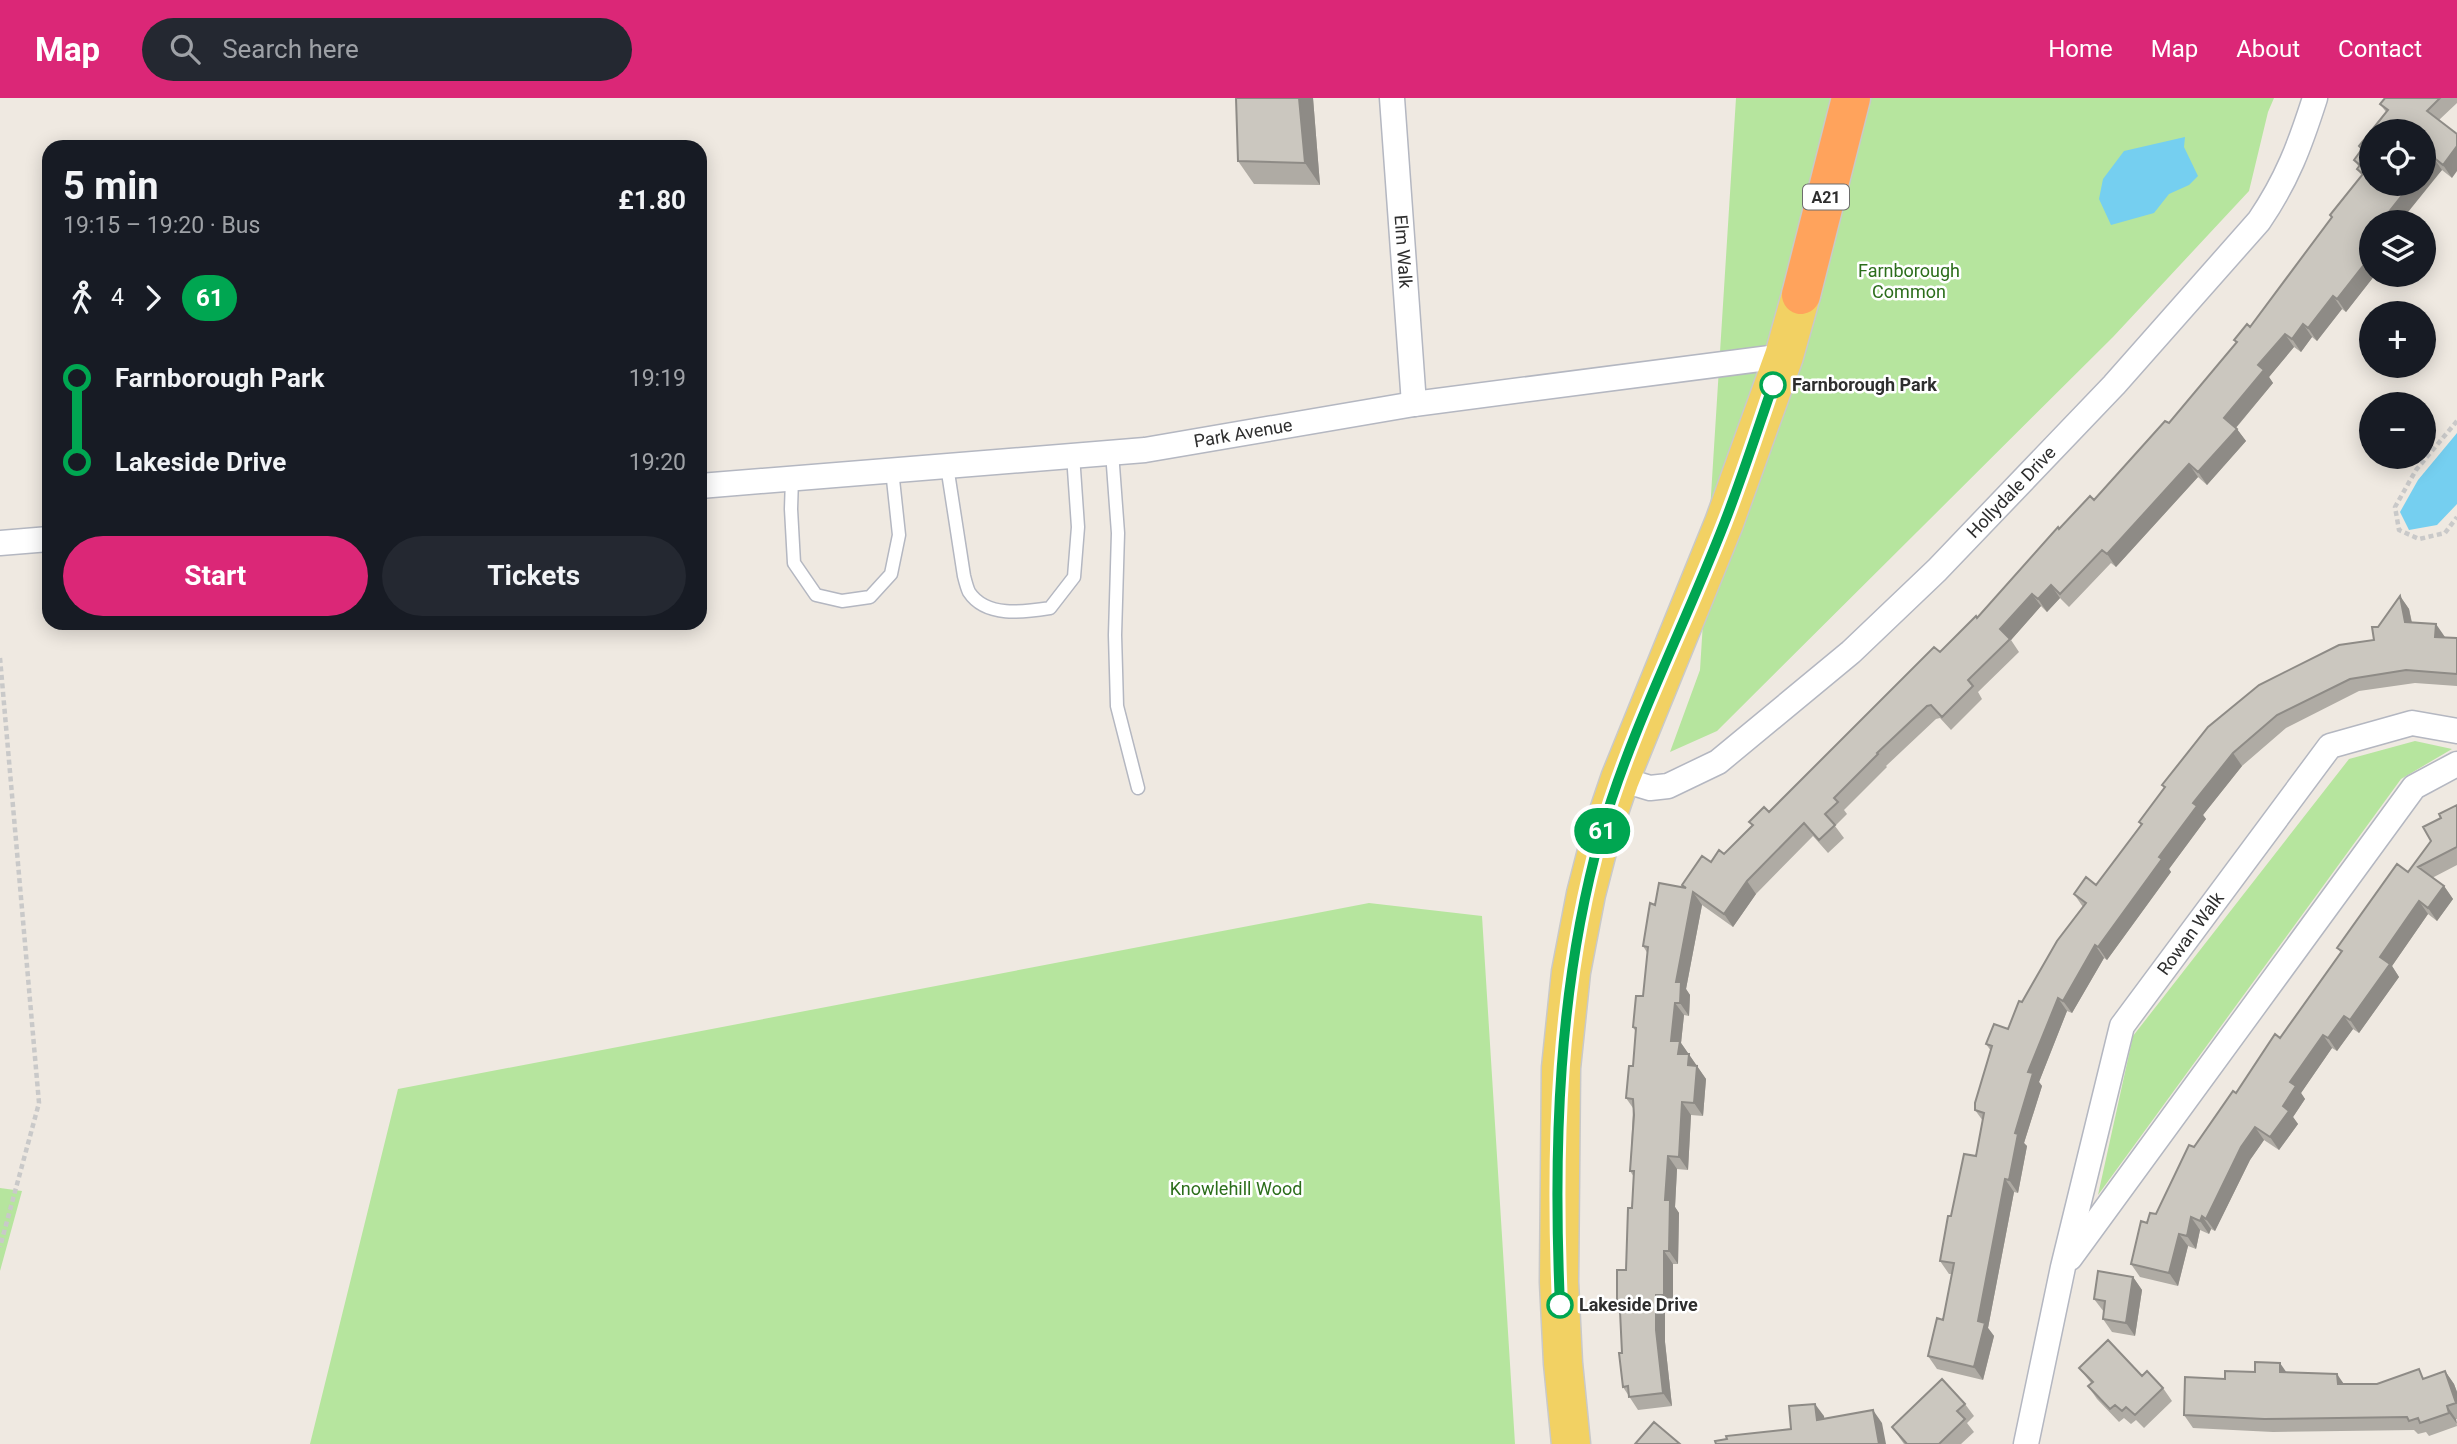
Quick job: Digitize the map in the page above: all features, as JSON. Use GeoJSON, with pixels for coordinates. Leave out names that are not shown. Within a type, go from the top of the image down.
{"type":"FeatureCollection","features":[{"type":"Feature","properties":{"kind":"highway","name":"A21"},"geometry":{"type":"LineString","coordinates":[[1801,295],[1851,98]]}},
{"type":"Feature","properties":{"kind":"main road","name":"A21"},"geometry":{"type":"LineString","coordinates":[[1571,1444],[1559,1282],[1561,1068],[1571,972],[1586,894],[1602,832],[1620,779],[1724,523],[1783,356],[1801,295]]}},
{"type":"Feature","properties":{"kind":"street","name":"Elm Walk"},"geometry":{"type":"LineString","coordinates":[[1392,98],[1414,404]]}},
{"type":"Feature","properties":{"kind":"street","name":"Hollydale Drive"},"geometry":{"type":"LineString","coordinates":[[1620,779],[1650,789],[1668,786],[1718,762],[1851,652],[1937,570],[2114,386],[2259,221],[2278,193],[2296,155],[2315,98]]}},
{"type":"Feature","properties":{"kind":"street","name":"Park Avenue"},"geometry":{"type":"LineString","coordinates":[[707,485],[1144,450],[1414,404],[1783,356]]}},
{"type":"Feature","properties":{"kind":"street"},"geometry":{"type":"LineString","coordinates":[[0,543],[42,540]]}},
{"type":"Feature","properties":{"kind":"street","name":"Rowan Walk"},"geometry":{"type":"LineString","coordinates":[[2026,1444],[2063,1267],[2122,1026],[2330,746],[2412,723],[2457,731]]}},
{"type":"Feature","properties":{"kind":"street","name":"Rowan Walk"},"geometry":{"type":"LineString","coordinates":[[2063,1267],[2414,787],[2457,764]]}},
{"type":"Feature","properties":{"kind":"lane"},"geometry":{"type":"LineString","coordinates":[[1112,452],[1118,533],[1115,635],[1117,706],[1138,788]]}},
{"type":"Feature","properties":{"kind":"lane"},"geometry":{"type":"LineString","coordinates":[[947,466],[964,576],[970,593],[987,608],[1018,613],[1050,608],[1074,577],[1078,527],[1073,455]]}},
{"type":"Feature","properties":{"kind":"lane"},"geometry":{"type":"LineString","coordinates":[[792,478],[794,563],[816,595],[842,601],[870,597],[891,574],[899,535],[892,470]]}},
{"type":"Feature","properties":{"kind":"path"},"geometry":{"type":"LineString","coordinates":[[2457,421],[2416,470],[2395,507],[2399,530],[2419,539],[2445,533],[2457,517]]}},
{"type":"Feature","properties":{"kind":"path"},"geometry":{"type":"LineString","coordinates":[[0,658],[39,1103],[0,1247]]}},
{"type":"Feature","properties":{"kind":"green space","name":"Farnborough Common"},"geometry":{"type":"Polygon","coordinates":[[[1736,98],[2274,98],[2268,112],[2249,191],[2113,337],[1717,731],[1670,752],[1700,670],[1736,98]]]}},
{"type":"Feature","properties":{"kind":"green space"},"geometry":{"type":"Polygon","coordinates":[[[2415,741],[2452,749],[2401,779],[2098,1195],[2133,1036],[2349,759],[2415,741]]]}},
{"type":"Feature","properties":{"kind":"green space","name":"Knowlehill Wood"},"geometry":{"type":"Polygon","coordinates":[[[1369,903],[1482,916],[1515,1444],[310,1444],[398,1089],[1369,903]]]}},
{"type":"Feature","properties":{"kind":"green space"},"geometry":{"type":"Polygon","coordinates":[[[0,1188],[22,1191],[0,1271],[0,1188]]]}},
{"type":"Feature","properties":{"kind":"water"},"geometry":{"type":"Polygon","coordinates":[[[2185,137],[2184,147],[2198,176],[2189,185],[2169,194],[2154,213],[2111,225],[2099,199],[2103,179],[2124,151],[2185,137]]]}},
{"type":"Feature","properties":{"kind":"water"},"geometry":{"type":"Polygon","coordinates":[[[2457,433],[2457,504],[2437,525],[2409,530],[2400,512],[2427,469],[2436,469],[2436,458],[2457,433]]]}},
{"type":"Feature","properties":{"kind":"building"},"geometry":{"type":"Polygon","coordinates":[[[1236,98],[1299,98],[1305,163],[1238,161],[1236,98]]]}},
{"type":"Feature","properties":{"kind":"building"},"geometry":{"type":"Polygon","coordinates":[[[2385,98],[2440,98],[2427,111],[2457,134],[2457,146],[2443,165],[2436,159],[2436,119],[2381,119],[2388,110],[2380,104],[2385,98]]]}},
{"type":"Feature","properties":{"kind":"building"},"geometry":{"type":"Polygon","coordinates":[[[2359,179],[2359,196],[2401,196],[2390,210],[2359,210],[2359,271],[2337,299],[2333,296],[2308,328],[2303,324],[2292,339],[2285,334],[2258,365],[2264,370],[2224,418],[2237,429],[2198,472],[2189,464],[2107,554],[2102,550],[2060,594],[2051,585],[2038,599],[2032,594],[2000,629],[2010,639],[1968,680],[1973,686],[1942,717],[1931,705],[1927,706],[1834,798],[1838,802],[1825,814],[1835,825],[1819,840],[1804,823],[1747,881],[1724,914],[1693,892],[1676,982],[1681,982],[1680,1003],[1675,1003],[1671,1041],[1680,1041],[1678,1054],[1689,1054],[1688,1065],[1697,1066],[1694,1103],[1682,1102],[1679,1157],[1668,1156],[1665,1200],[1670,1200],[1669,1251],[1664,1251],[1664,1295],[1656,1295],[1656,1330],[1663,1393],[1629,1397],[1628,1386],[1623,1387],[1619,1353],[1622,1353],[1620,1311],[1617,1310],[1617,1270],[1626,1270],[1628,1208],[1632,1208],[1634,1171],[1630,1171],[1633,1099],[1626,1098],[1629,1066],[1633,1066],[1636,996],[1643,996],[1648,947],[1643,946],[1650,903],[1655,905],[1659,883],[1686,888],[1682,885],[1702,856],[1711,862],[1719,850],[1724,854],[1753,825],[1749,822],[1764,807],[1769,812],[1934,647],[1940,652],[1976,616],[1977,618],[2058,527],[2059,529],[2090,496],[2094,500],[2165,421],[2169,423],[2237,342],[2234,340],[2247,324],[2250,327],[2332,217],[2330,215],[2359,179]]]}},
{"type":"Feature","properties":{"kind":"building"},"geometry":{"type":"Polygon","coordinates":[[[2400,596],[2405,622],[2436,624],[2435,637],[2457,638],[2457,674],[2406,670],[2350,679],[2277,715],[2233,753],[2193,803],[2197,806],[2159,857],[2162,859],[2098,947],[2095,945],[2063,1001],[2058,998],[2028,1072],[2033,1073],[2015,1133],[2018,1134],[2009,1180],[2005,1179],[1978,1321],[1985,1323],[1974,1367],[1928,1356],[1937,1318],[1943,1320],[1954,1263],[1940,1261],[1948,1216],[1951,1216],[1964,1154],[1976,1156],[1984,1113],[1975,1110],[1975,1103],[1992,1046],[1986,1044],[1994,1024],[2008,1029],[2019,1001],[2022,1002],[2057,941],[2086,903],[2074,894],[2086,877],[2096,885],[2142,824],[2139,822],[2165,787],[2162,785],[2208,727],[2259,685],[2339,645],[2374,640],[2372,627],[2378,627],[2400,596]]]}},
{"type":"Feature","properties":{"kind":"building"},"geometry":{"type":"Polygon","coordinates":[[[2457,805],[2457,847],[2418,867],[2444,886],[2428,908],[2419,901],[2380,957],[2390,964],[2350,1020],[2344,1016],[2328,1038],[2323,1035],[2290,1082],[2296,1086],[2283,1106],[2289,1111],[2270,1137],[2255,1127],[2241,1147],[2206,1219],[2202,1216],[2200,1221],[2191,1217],[2187,1236],[2179,1234],[2169,1273],[2131,1264],[2141,1221],[2147,1223],[2150,1213],[2156,1214],[2189,1145],[2194,1147],[2233,1091],[2236,1093],[2275,1034],[2280,1038],[2342,951],[2337,948],[2397,864],[2408,872],[2431,841],[2423,827],[2441,818],[2439,814],[2457,805]]]}},
{"type":"Feature","properties":{"kind":"building"},"geometry":{"type":"Polygon","coordinates":[[[2098,1271],[2133,1277],[2126,1323],[2103,1319],[2105,1301],[2094,1299],[2098,1271]]]}},
{"type":"Feature","properties":{"kind":"building"},"geometry":{"type":"Polygon","coordinates":[[[2108,1340],[2142,1376],[2147,1371],[2163,1388],[2135,1415],[2126,1407],[2122,1411],[2115,1405],[2110,1409],[2088,1386],[2093,1382],[2079,1368],[2108,1340]]]}},
{"type":"Feature","properties":{"kind":"building"},"geometry":{"type":"Polygon","coordinates":[[[2255,1362],[2280,1363],[2280,1372],[2337,1374],[2338,1384],[2377,1384],[2419,1369],[2423,1379],[2445,1371],[2456,1403],[2447,1406],[2449,1413],[2420,1423],[2418,1418],[2409,1421],[2407,1417],[2264,1419],[2184,1415],[2185,1377],[2225,1379],[2225,1371],[2255,1372],[2255,1362]]]}},
{"type":"Feature","properties":{"kind":"building"},"geometry":{"type":"Polygon","coordinates":[[[1942,1379],[1965,1404],[1957,1411],[1965,1419],[1939,1444],[1907,1444],[1892,1427],[1942,1379]]]}},
{"type":"Feature","properties":{"kind":"building"},"geometry":{"type":"Polygon","coordinates":[[[1815,1404],[1817,1420],[1873,1410],[1879,1444],[1716,1444],[1715,1441],[1727,1439],[1726,1436],[1791,1429],[1789,1406],[1815,1404]]]}},
{"type":"Feature","properties":{"kind":"building"},"geometry":{"type":"Polygon","coordinates":[[[1654,1422],[1680,1444],[1635,1444],[1654,1422]]]}},
{"type":"Feature","properties":{"kind":"bus line","name":"61"},"geometry":{"type":"LineString","coordinates":[[1560,1305],[1558,1185],[1561,1068],[1571,972],[1586,894],[1602,832],[1620,779],[1724,523],[1773,385]]}},
{"type":"Feature","properties":{"kind":"place","name":"Farnborough Park"},"geometry":{"type":"Point","coordinates":[1773,385]}},
{"type":"Feature","properties":{"kind":"place","name":"Lakeside Drive"},"geometry":{"type":"Point","coordinates":[1560,1305]}}]}
